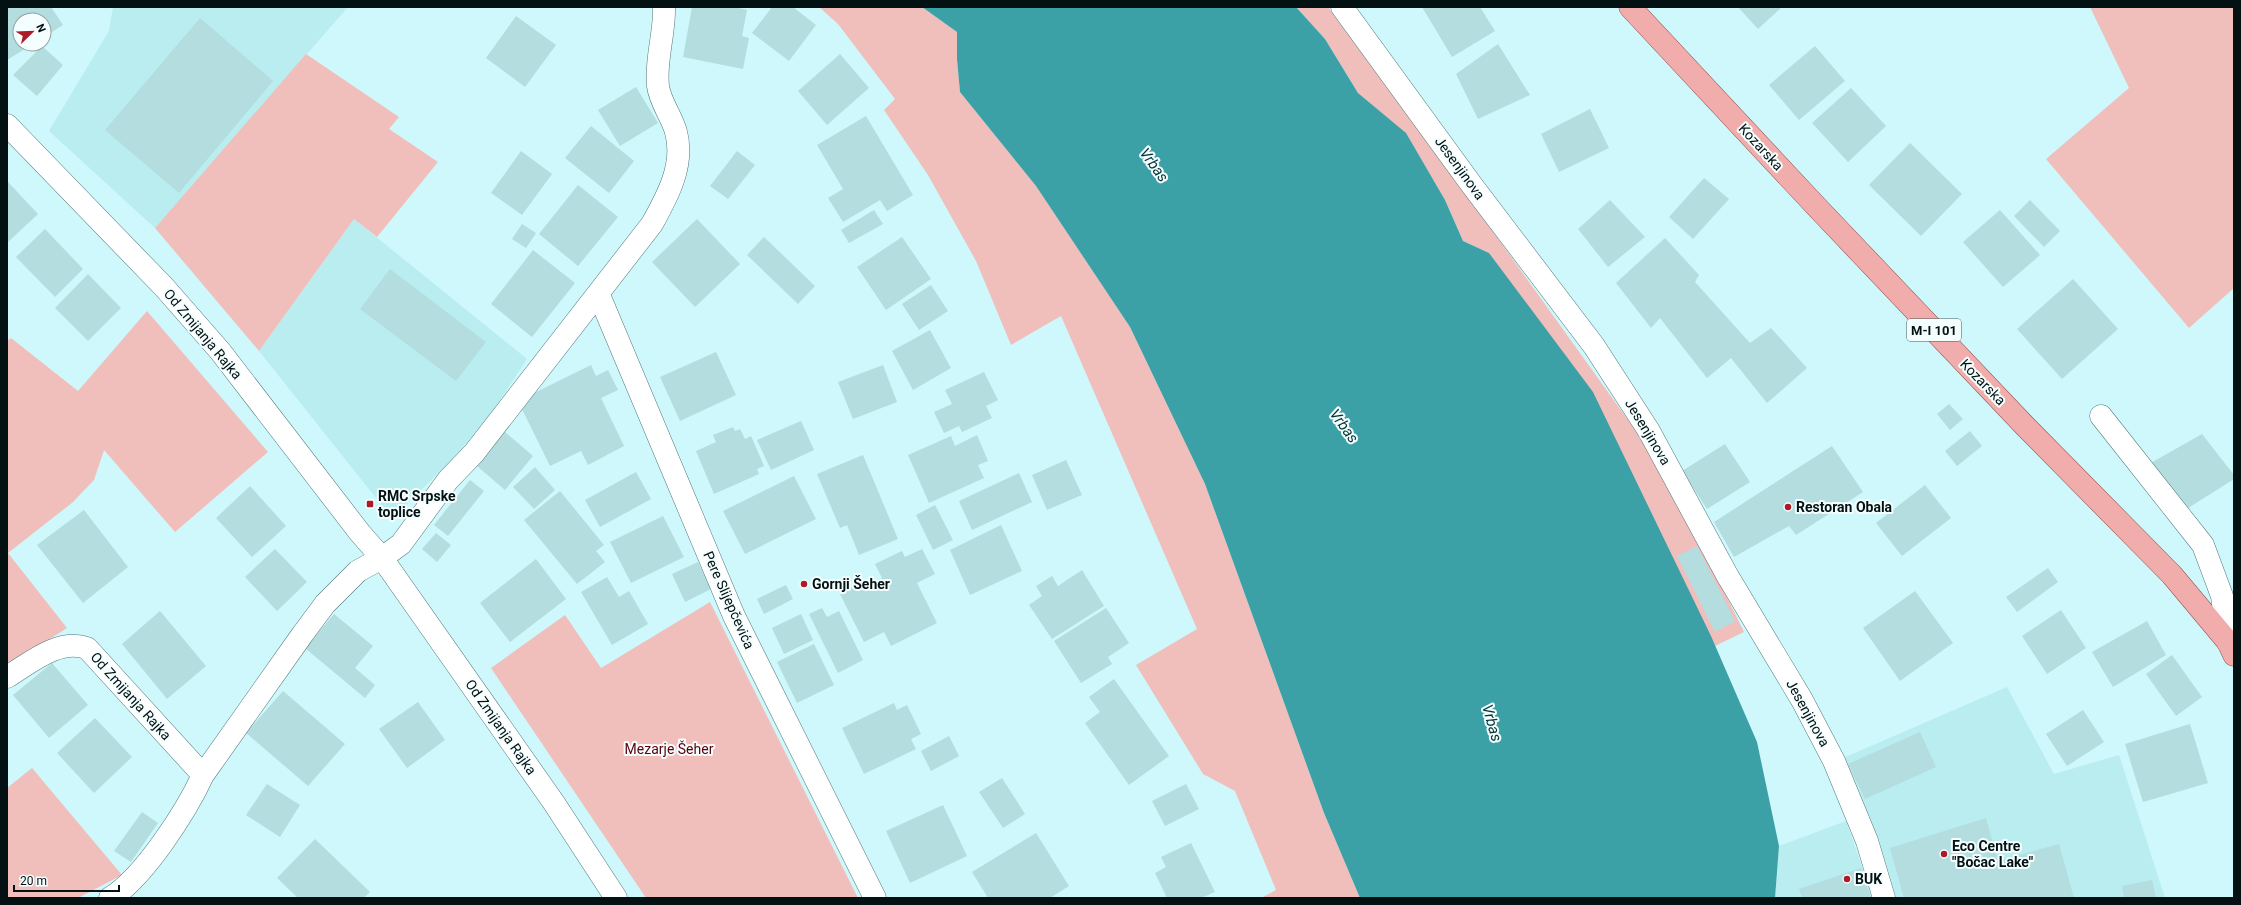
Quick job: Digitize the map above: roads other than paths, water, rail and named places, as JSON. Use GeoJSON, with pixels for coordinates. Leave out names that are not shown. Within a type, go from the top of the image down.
{"type":"FeatureCollection","features":[{"type":"Feature","properties":{"kind":"main road","name":"Kozarska"},"geometry":{"type":"LineString","coordinates":[[1630,7],[2025,426],[2172,575],[2231,649]]}},
{"type":"Feature","properties":{"kind":"street"},"geometry":{"type":"LineString","coordinates":[[110,898],[126,886],[161,845],[193,797],[203,775],[325,604],[358,571],[382,558],[401,544],[448,480],[474,453],[599,295],[652,224],[666,198],[678,164],[679,149],[676,132],[658,88],[658,64],[664,7]]}},
{"type":"Feature","properties":{"kind":"street","name":"Jesenjinova"},"geometry":{"type":"LineString","coordinates":[[1342,7],[1471,184],[1594,346],[1650,431],[1727,576],[1802,700],[1834,761],[1867,841],[1884,898]]}},
{"type":"Feature","properties":{"kind":"street","name":"Od Zmijanja Rajka"},"geometry":{"type":"LineString","coordinates":[[7,124],[164,287],[220,351],[360,533],[382,558],[554,803],[616,898]]}},
{"type":"Feature","properties":{"kind":"street","name":"Pere Slijepčevića"},"geometry":{"type":"LineString","coordinates":[[599,295],[734,616],[875,898]]}},
{"type":"Feature","properties":{"kind":"street"},"geometry":{"type":"LineString","coordinates":[[2101,416],[2203,545],[2222,596],[2231,649]]}},
{"type":"Feature","properties":{"kind":"street","name":"Od Zmijanja Rajka"},"geometry":{"type":"LineString","coordinates":[[7,677],[64,645],[78,645],[87,648],[203,775]]}},
{"type":"Feature","properties":{"kind":"water","name":"Vrbas"},"geometry":{"type":"Polygon","coordinates":[[[922,7],[1296,7],[1325,39],[1358,93],[1406,133],[1445,200],[1463,241],[1489,253],[1593,392],[1711,636],[1757,742],[1779,846],[1775,898],[1360,898],[1324,813],[1205,484],[1130,327],[1036,186],[960,92],[957,59],[957,32],[922,7]]]}},
{"type":"Feature","properties":{"kind":"place","name":"RMC Srpske toplice"},"geometry":{"type":"Point","coordinates":[370,504]}},
{"type":"Feature","properties":{"kind":"place","name":"Restoran Obala"},"geometry":{"type":"Point","coordinates":[1788,507]}},
{"type":"Feature","properties":{"kind":"place","name":"Gornji Šeher"},"geometry":{"type":"Point","coordinates":[804,584]}},
{"type":"Feature","properties":{"kind":"place","name":"Eco Centre \"Bočac Lake\""},"geometry":{"type":"Point","coordinates":[1944,854]}},
{"type":"Feature","properties":{"kind":"place","name":"BUK"},"geometry":{"type":"Point","coordinates":[1847,879]}},
{"type":"Feature","properties":{"kind":"park label","name":"Mezarje Šeher"},"geometry":{"type":"Point","coordinates":[669,749]}}]}
